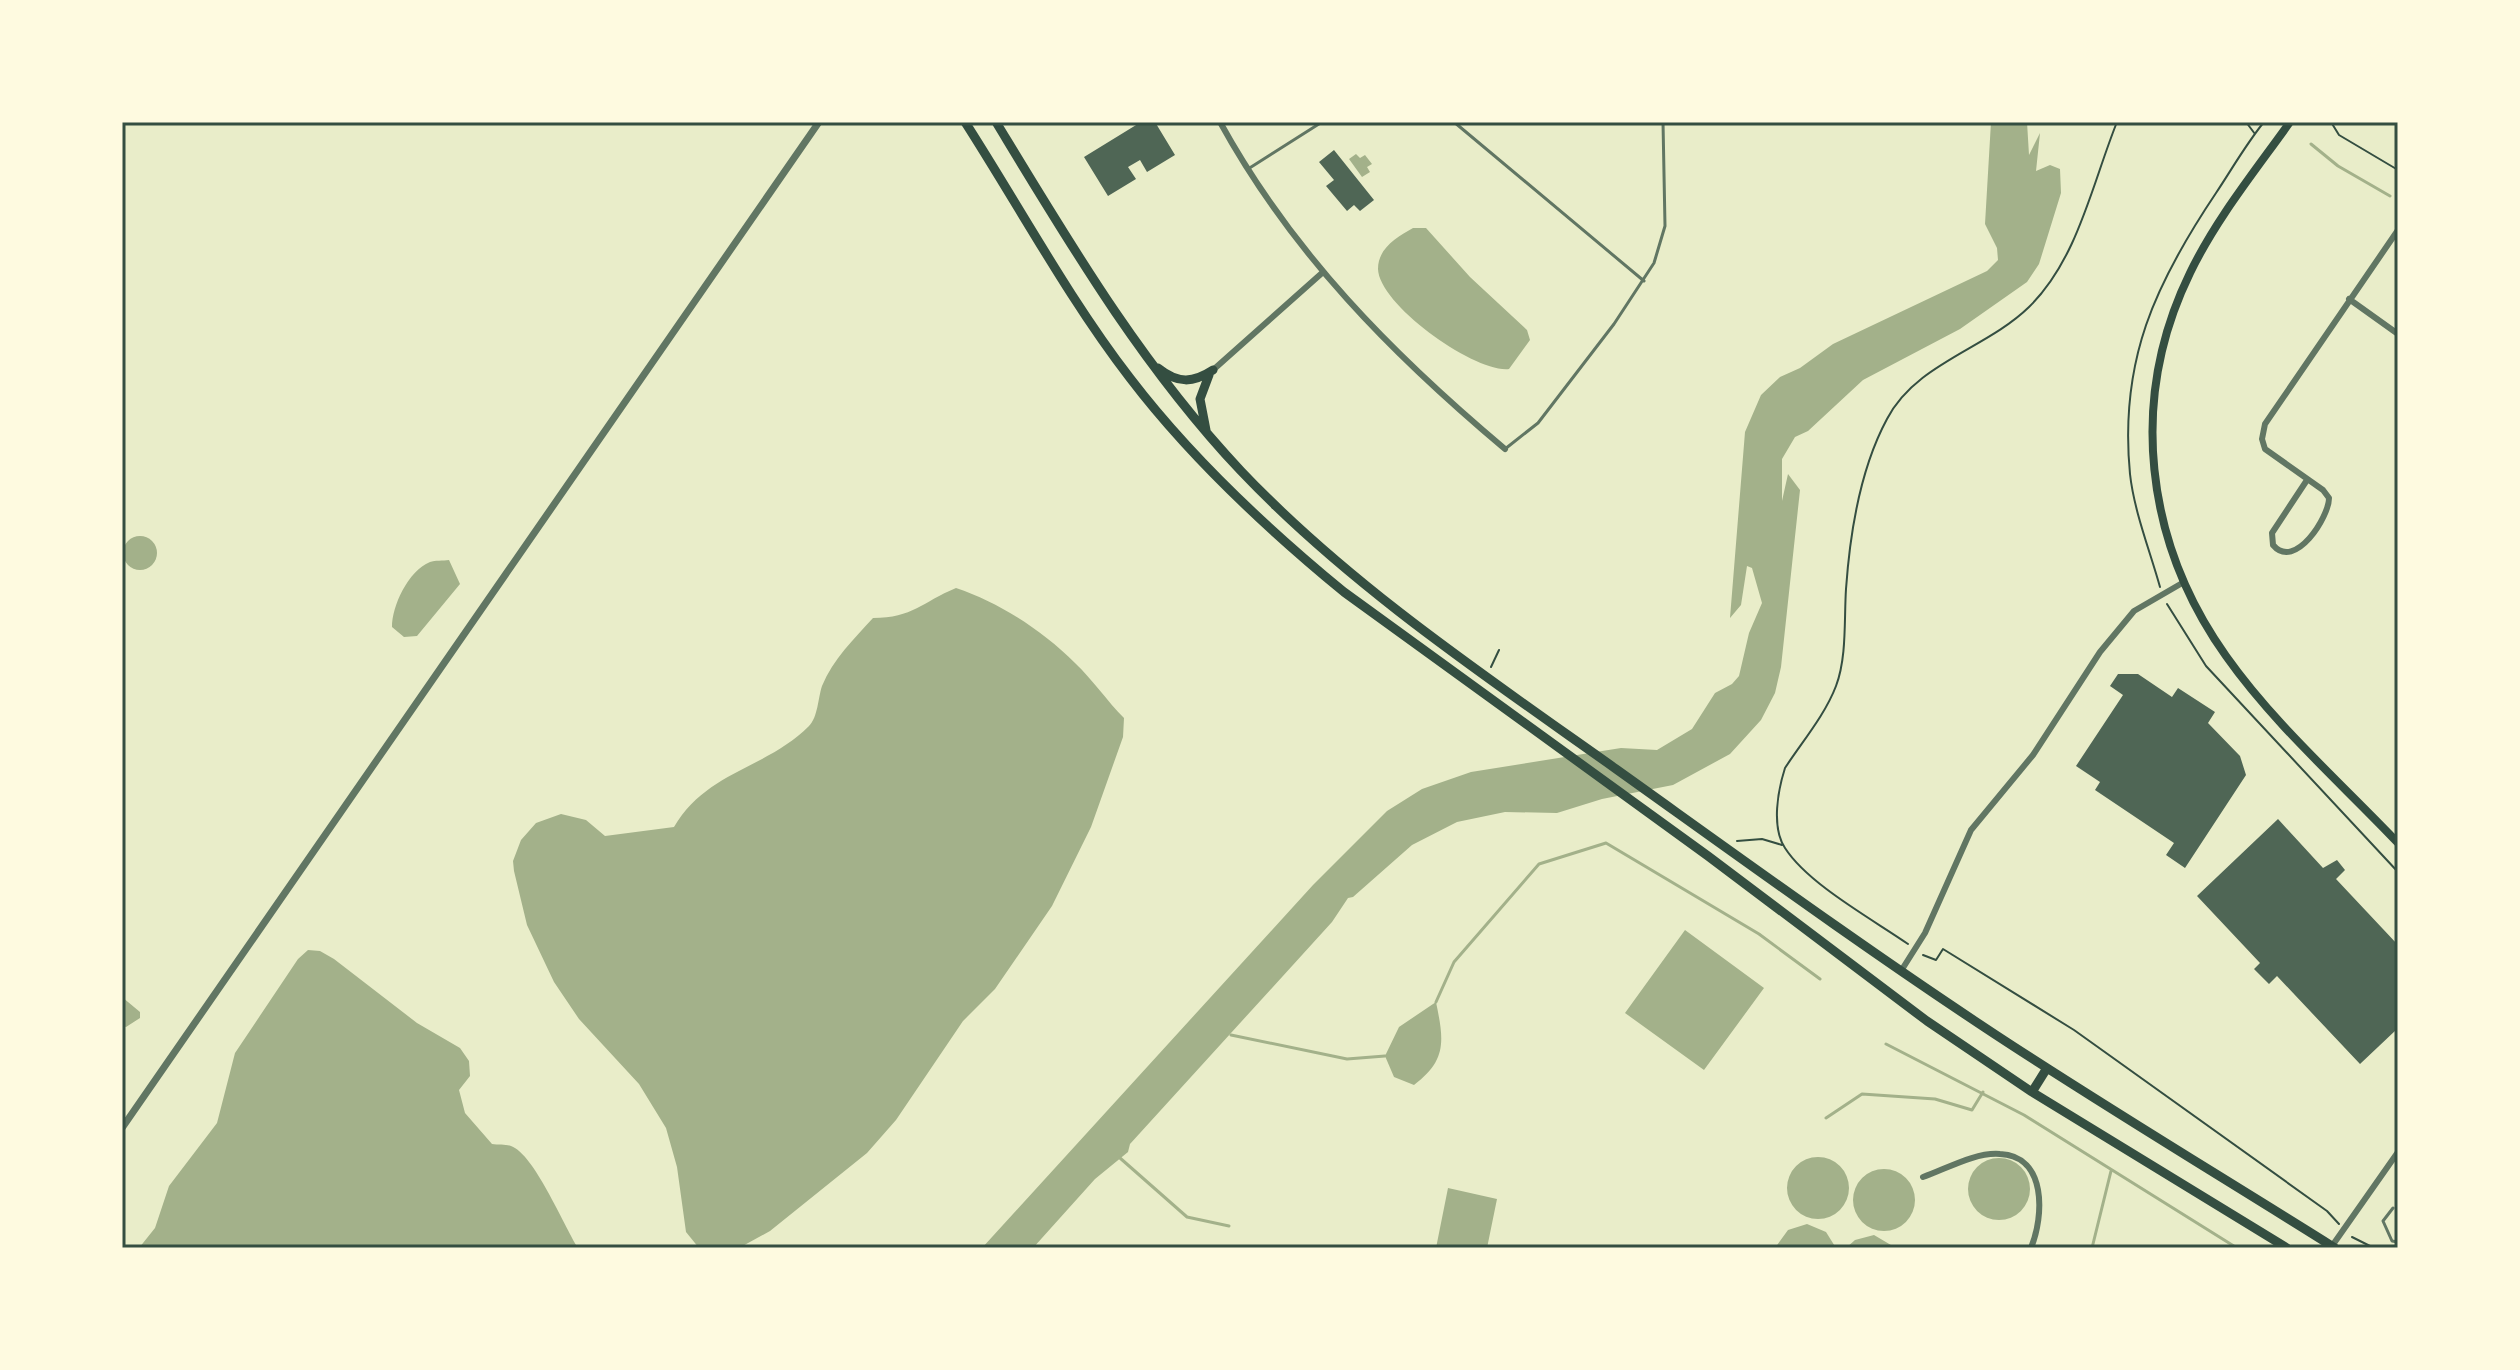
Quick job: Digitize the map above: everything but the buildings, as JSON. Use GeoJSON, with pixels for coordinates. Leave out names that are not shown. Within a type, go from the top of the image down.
{"type":"FeatureCollection","features":[{"type":"Feature","properties":{"kind":"main road"},"geometry":{"type":"LineString","coordinates":[[965,122],[1122,367],[1202,461],[1288,546],[1344,592],[1671,829],[1887,993],[2032,1092],[2287,1248]]}},
{"type":"Feature","properties":{"kind":"main road"},"geometry":{"type":"LineString","coordinates":[[996,122],[1131,336],[1207,433],[1253,483],[1339,564],[1555,725],[1901,971],[2047,1068],[2333,1247]]}},
{"type":"Feature","properties":{"kind":"main road"},"geometry":{"type":"LineString","coordinates":[[2290,122],[2200,252],[2179,300],[2159,364],[2150,435],[2152,473],[2162,521],[2184,582],[2225,654],[2243,678],[2398,843]]}},
{"type":"Feature","properties":{"kind":"main road"},"geometry":{"type":"LineString","coordinates":[[1131,336],[1156,367],[1175,379],[1197,380],[1213,370]]}},
{"type":"Feature","properties":{"kind":"main road"},"geometry":{"type":"LineString","coordinates":[[1207,433],[1200,399],[1213,370]]}},
{"type":"Feature","properties":{"kind":"main road"},"geometry":{"type":"LineString","coordinates":[[2032,1092],[2047,1068]]}},
{"type":"Feature","properties":{"kind":"street"},"geometry":{"type":"LineString","coordinates":[[122,1128],[819,122]]}},
{"type":"Feature","properties":{"kind":"street"},"geometry":{"type":"LineString","coordinates":[[1220,122],[1248,169],[1322,273],[1390,349],[1505,449]]}},
{"type":"Feature","properties":{"kind":"street"},"geometry":{"type":"LineString","coordinates":[[2307,480],[2272,533],[2273,545],[2284,553],[2293,553],[2301,547],[2329,506],[2327,495],[2307,480],[2265,449],[2262,439],[2265,424],[2398,230]]}},
{"type":"Feature","properties":{"kind":"street"},"geometry":{"type":"LineString","coordinates":[[1213,370],[1322,273]]}},
{"type":"Feature","properties":{"kind":"street"},"geometry":{"type":"LineString","coordinates":[[2349,299],[2398,334]]}},
{"type":"Feature","properties":{"kind":"street"},"geometry":{"type":"LineString","coordinates":[[1901,971],[1915,949],[1971,830],[2033,755],[2117,629],[2134,611],[2184,582]]}},
{"type":"Feature","properties":{"kind":"street"},"geometry":{"type":"LineString","coordinates":[[2333,1247],[2398,1152]]}},
{"type":"Feature","properties":{"kind":"street"},"geometry":{"type":"LineString","coordinates":[[1923,1177],[1999,1153],[2018,1158],[2029,1168],[2039,1185],[2037,1229],[2031,1248]]}},
{"type":"Feature","properties":{"kind":"lane"},"geometry":{"type":"LineString","coordinates":[[1248,169],[1322,122]]}},
{"type":"Feature","properties":{"kind":"lane"},"geometry":{"type":"LineString","coordinates":[[1454,122],[1644,281]]}},
{"type":"Feature","properties":{"kind":"lane"},"geometry":{"type":"LineString","coordinates":[[1505,449],[1538,423],[1644,281],[1660,249],[1665,226],[1663,122]]}},
{"type":"Feature","properties":{"kind":"lane"},"geometry":{"type":"LineString","coordinates":[[2393,1208],[2383,1221],[2392,1241],[2398,1242]]}},
{"type":"Feature","properties":{"kind":"path"},"geometry":{"type":"LineString","coordinates":[[1783,846],[1777,805],[1785,768],[1837,685],[1848,564],[1875,443],[1889,414],[1911,389],[1936,367],[2010,322],[2047,285],[2080,227],[2117,122]]}},
{"type":"Feature","properties":{"kind":"path"},"geometry":{"type":"LineString","coordinates":[[2246,122],[2255,134],[2264,122]]}},
{"type":"Feature","properties":{"kind":"path"},"geometry":{"type":"LineString","coordinates":[[2331,122],[2339,135],[2398,170]]}},
{"type":"Feature","properties":{"kind":"path"},"geometry":{"type":"LineString","coordinates":[[2131,477],[2162,593],[2184,636],[2206,666],[2398,872]]}},
{"type":"Feature","properties":{"kind":"path"},"geometry":{"type":"LineString","coordinates":[[1491,667],[1499,650]]}},
{"type":"Feature","properties":{"kind":"path"},"geometry":{"type":"LineString","coordinates":[[1733,841],[1762,839],[1783,846],[1827,886],[1915,949],[1936,960],[1943,949],[2074,1030],[2374,1248]]}},
{"type":"Feature","properties":{"kind":"shaded area"},"geometry":{"type":"Polygon","coordinates":[[[1991,122],[2027,122],[2029,155],[2040,133],[2036,171],[2050,165],[2060,169],[2061,193],[2039,264],[2027,282],[1960,329],[1863,380],[1808,431],[1795,437],[1782,459],[1782,501],[1788,474],[1800,490],[1781,667],[1775,693],[1761,720],[1730,754],[1673,785],[1602,799],[1557,813],[1505,812],[1457,822],[1412,845],[1353,897],[1348,898],[1332,922],[1130,1144],[1128,1152],[1095,1179],[1033,1248],[982,1248],[1313,885],[1387,811],[1422,789],[1471,772],[1621,748],[1657,750],[1692,729],[1715,693],[1732,684],[1739,676],[1749,633],[1762,603],[1752,568],[1747,566],[1741,605],[1730,618],[1745,432],[1761,395],[1780,377],[1800,368],[1833,344],[1987,271],[1998,260],[1997,248],[1985,224],[1991,122]]]}},
{"type":"Feature","properties":{"kind":"shaded area"},"geometry":{"type":"Polygon","coordinates":[[[1356,154],[1360,158],[1365,155],[1372,164],[1367,167],[1370,172],[1362,177],[1349,159],[1356,154]]]}},
{"type":"Feature","properties":{"kind":"shaded area"},"geometry":{"type":"Polygon","coordinates":[[[1413,228],[1426,228],[1470,277],[1527,330],[1530,340],[1509,369],[1474,360],[1453,349],[1411,318],[1383,284],[1378,269],[1381,255],[1395,239],[1413,228]]]}},
{"type":"Feature","properties":{"kind":"shaded area"},"geometry":{"type":"Polygon","coordinates":[[[140,536],[152,541],[157,553],[152,565],[140,570],[128,565],[123,553],[128,541],[140,536]]]}},
{"type":"Feature","properties":{"kind":"shaded area"},"geometry":{"type":"Polygon","coordinates":[[[449,560],[460,584],[417,636],[404,637],[392,627],[395,609],[408,581],[432,561],[449,560]]]}},
{"type":"Feature","properties":{"kind":"shaded area"},"geometry":{"type":"Polygon","coordinates":[[[956,588],[1004,610],[1049,639],[1082,670],[1124,718],[1123,737],[1091,827],[1052,906],[995,989],[963,1021],[896,1120],[867,1153],[770,1231],[739,1248],[699,1248],[686,1232],[677,1167],[666,1128],[639,1084],[579,1019],[554,982],[527,925],[513,861],[521,840],[536,823],[561,814],[586,820],[605,836],[674,827],[703,794],[774,752],[809,726],[816,713],[822,686],[832,667],[873,618],[908,612],[956,588]]]}},
{"type":"Feature","properties":{"kind":"shaded area"},"geometry":{"type":"Polygon","coordinates":[[[1685,930],[1764,988],[1704,1070],[1625,1013],[1685,930]]]}},
{"type":"Feature","properties":{"kind":"shaded area"},"geometry":{"type":"Polygon","coordinates":[[[308,950],[320,951],[334,959],[417,1023],[460,1048],[469,1061],[470,1076],[459,1090],[465,1113],[492,1144],[511,1146],[529,1162],[578,1248],[139,1248],[155,1228],[169,1186],[217,1123],[235,1053],[298,959],[308,950]]]}},
{"type":"Feature","properties":{"kind":"shaded area"},"geometry":{"type":"Polygon","coordinates":[[[122,997],[140,1012],[140,1018],[126,1027],[122,1026],[122,997]]]}},
{"type":"Feature","properties":{"kind":"shaded area"},"geometry":{"type":"Polygon","coordinates":[[[1436,1002],[1441,1028],[1438,1058],[1414,1085],[1394,1077],[1385,1056],[1399,1027],[1436,1002]]]}},
{"type":"Feature","properties":{"kind":"shaded area"},"geometry":{"type":"Polygon","coordinates":[[[1818,1157],[1830,1159],[1840,1166],[1847,1176],[1847,1200],[1840,1210],[1830,1217],[1818,1219],[1806,1217],[1796,1210],[1789,1200],[1787,1188],[1789,1176],[1796,1166],[1806,1159],[1818,1157]]]}},
{"type":"Feature","properties":{"kind":"shaded area"},"geometry":{"type":"Polygon","coordinates":[[[1999,1158],[2021,1167],[2030,1189],[2021,1211],[1999,1220],[1977,1211],[1968,1189],[1977,1167],[1999,1158]]]}},
{"type":"Feature","properties":{"kind":"shaded area"},"geometry":{"type":"Polygon","coordinates":[[[1884,1169],[1896,1171],[1906,1178],[1913,1188],[1913,1212],[1906,1222],[1896,1229],[1884,1231],[1872,1229],[1862,1222],[1855,1212],[1853,1200],[1855,1188],[1862,1178],[1872,1171],[1884,1169]]]}},
{"type":"Feature","properties":{"kind":"shaded area"},"geometry":{"type":"Polygon","coordinates":[[[1448,1188],[1497,1199],[1487,1248],[1436,1248],[1448,1188]]]}},
{"type":"Feature","properties":{"kind":"shaded area"},"geometry":{"type":"Polygon","coordinates":[[[1807,1224],[1826,1232],[1836,1248],[1775,1248],[1788,1230],[1807,1224]]]}},
{"type":"Feature","properties":{"kind":"shaded area"},"geometry":{"type":"Polygon","coordinates":[[[1874,1235],[1896,1248],[1846,1248],[1855,1240],[1874,1235]]]}},
{"type":"Feature","properties":{"kind":"waterway"},"geometry":{"type":"LineString","coordinates":[[2311,144],[2338,166],[2390,196]]}},
{"type":"Feature","properties":{"kind":"waterway"},"geometry":{"type":"LineString","coordinates":[[1436,1002],[1454,962],[1539,864],[1606,843],[1759,934],[1820,979]]}},
{"type":"Feature","properties":{"kind":"waterway"},"geometry":{"type":"LineString","coordinates":[[1231,1035],[1347,1059],[1385,1056]]}},
{"type":"Feature","properties":{"kind":"waterway"},"geometry":{"type":"LineString","coordinates":[[1886,1044],[2024,1115],[2237,1248]]}},
{"type":"Feature","properties":{"kind":"waterway"},"geometry":{"type":"LineString","coordinates":[[1826,1118],[1862,1094],[1935,1099],[1972,1110],[1983,1092]]}},
{"type":"Feature","properties":{"kind":"waterway"},"geometry":{"type":"LineString","coordinates":[[1120,1158],[1187,1217],[1229,1226]]}},
{"type":"Feature","properties":{"kind":"waterway"},"geometry":{"type":"LineString","coordinates":[[2092,1248],[2111,1171]]}}]}
